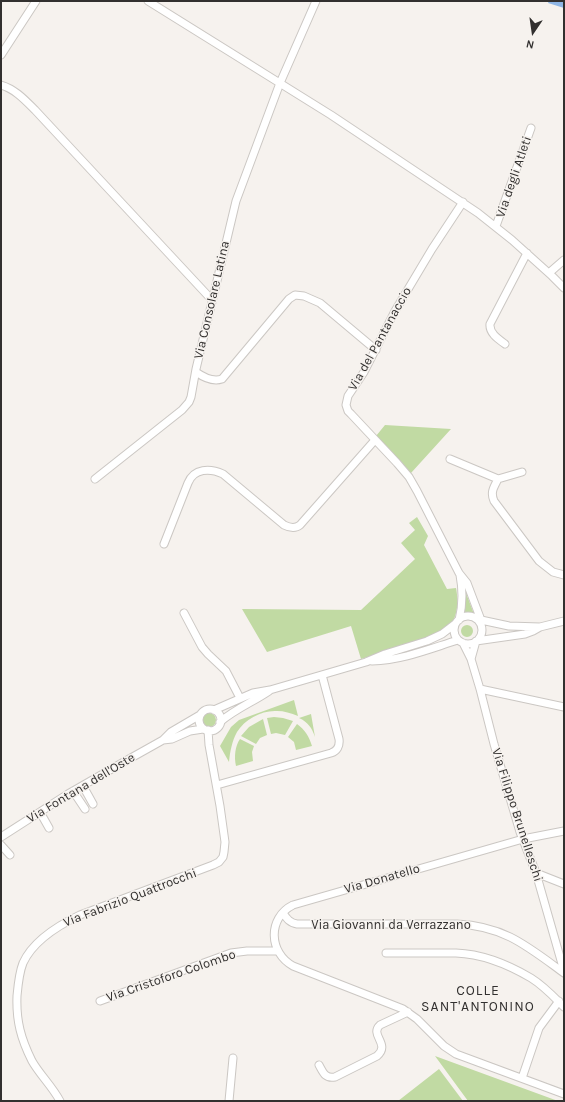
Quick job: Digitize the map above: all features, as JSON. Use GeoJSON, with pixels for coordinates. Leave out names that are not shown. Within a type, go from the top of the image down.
{"type":"FeatureCollection","features":[{"type":"Feature","properties":{"kind":"street"},"geometry":{"type":"LineString","coordinates":[[1,55],[36,1]]}},
{"type":"Feature","properties":{"kind":"street"},"geometry":{"type":"LineString","coordinates":[[148,1],[280,83],[463,202],[496,226],[564,288]]}},
{"type":"Feature","properties":{"kind":"street","name":"Via Consolare Latina"},"geometry":{"type":"LineString","coordinates":[[95,479],[189,402],[236,201],[280,83],[316,1]]}},
{"type":"Feature","properties":{"kind":"street"},"geometry":{"type":"LineString","coordinates":[[1,85],[9,88],[35,110],[212,300]]}},
{"type":"Feature","properties":{"kind":"street","name":"Via degli Atleti"},"geometry":{"type":"LineString","coordinates":[[496,226],[531,128]]}},
{"type":"Feature","properties":{"kind":"street","name":"Via del Pantanaccio"},"geometry":{"type":"LineString","coordinates":[[463,202],[432,249],[396,311],[364,372],[348,396],[346,405],[348,411],[400,466],[411,482],[459,573],[467,583],[480,621]]}},
{"type":"Feature","properties":{"kind":"street"},"geometry":{"type":"LineString","coordinates":[[505,344],[492,332],[490,324],[527,253]]}},
{"type":"Feature","properties":{"kind":"street"},"geometry":{"type":"LineString","coordinates":[[549,273],[564,260]]}},
{"type":"Feature","properties":{"kind":"street"},"geometry":{"type":"LineString","coordinates":[[196,372],[213,379],[220,380],[223,378],[289,299],[295,295],[304,296],[320,303],[376,350]]}},
{"type":"Feature","properties":{"kind":"street"},"geometry":{"type":"LineString","coordinates":[[164,544],[189,479],[201,470],[210,470],[223,474],[284,525],[294,528],[300,525],[375,440]]}},
{"type":"Feature","properties":{"kind":"street"},"geometry":{"type":"LineString","coordinates":[[450,459],[498,479],[522,472]]}},
{"type":"Feature","properties":{"kind":"street"},"geometry":{"type":"LineString","coordinates":[[498,479],[492,492],[496,506],[539,561],[553,572],[564,574]]}},
{"type":"Feature","properties":{"kind":"street","name":"Via del Pantanaccio"},"geometry":{"type":"LineString","coordinates":[[457,622],[462,606],[463,596],[459,573]]}},
{"type":"Feature","properties":{"kind":"street"},"geometry":{"type":"LineString","coordinates":[[184,614],[201,645],[226,671],[240,698]]}},
{"type":"Feature","properties":{"kind":"street"},"geometry":{"type":"LineString","coordinates":[[270,690],[233,712],[220,722],[214,730],[206,730],[199,722],[200,715],[206,710],[214,710],[253,693],[270,690],[366,662],[385,654],[431,639],[442,634],[457,622],[467,617],[508,626],[540,627],[564,620]]}},
{"type":"Feature","properties":{"kind":"street"},"geometry":{"type":"LineString","coordinates":[[471,659],[476,641],[481,634],[480,621]]}},
{"type":"Feature","properties":{"kind":"street"},"geometry":{"type":"LineString","coordinates":[[457,622],[454,633],[461,642]]}},
{"type":"Feature","properties":{"kind":"street"},"geometry":{"type":"LineString","coordinates":[[366,662],[400,659],[461,642],[468,644],[476,641],[518,636],[533,632],[540,627]]}},
{"type":"Feature","properties":{"kind":"street","name":"Via Filippo Brunelleschi"},"geometry":{"type":"LineString","coordinates":[[461,642],[471,659],[494,744],[523,839],[536,873],[564,972]]}},
{"type":"Feature","properties":{"kind":"street"},"geometry":{"type":"LineString","coordinates":[[217,785],[331,753],[336,750],[339,746],[339,740],[322,675]]}},
{"type":"Feature","properties":{"kind":"street"},"geometry":{"type":"LineString","coordinates":[[480,689],[564,707]]}},
{"type":"Feature","properties":{"kind":"street"},"geometry":{"type":"LineString","coordinates":[[214,710],[219,715],[220,722]]}},
{"type":"Feature","properties":{"kind":"street","name":"Via Fontana dell'Oste"},"geometry":{"type":"LineString","coordinates":[[1,837],[73,791],[163,740],[171,732],[200,715]]}},
{"type":"Feature","properties":{"kind":"street","name":"Via Fabrizio Quattrocchi"},"geometry":{"type":"LineString","coordinates":[[60,1101],[35,1065],[23,1041],[19,1029],[17,1012],[18,990],[20,974],[25,960],[32,949],[51,932],[69,920],[219,862],[224,854],[225,842],[217,785],[206,730]]}},
{"type":"Feature","properties":{"kind":"street","name":"Via Fontana dell'Oste"},"geometry":{"type":"LineString","coordinates":[[163,740],[172,739],[190,732],[206,730]]}},
{"type":"Feature","properties":{"kind":"street"},"geometry":{"type":"LineString","coordinates":[[83,786],[94,804]]}},
{"type":"Feature","properties":{"kind":"street"},"geometry":{"type":"LineString","coordinates":[[73,791],[85,809]]}},
{"type":"Feature","properties":{"kind":"street"},"geometry":{"type":"LineString","coordinates":[[40,812],[49,828]]}},
{"type":"Feature","properties":{"kind":"street","name":"Via Donatello"},"geometry":{"type":"LineString","coordinates":[[283,913],[287,908],[297,904],[523,839],[564,831]]}},
{"type":"Feature","properties":{"kind":"street"},"geometry":{"type":"LineString","coordinates":[[1,845],[10,854]]}},
{"type":"Feature","properties":{"kind":"street"},"geometry":{"type":"LineString","coordinates":[[536,873],[564,884]]}},
{"type":"Feature","properties":{"kind":"street"},"geometry":{"type":"LineString","coordinates":[[283,913],[277,921],[274,930],[278,951],[285,961],[293,966],[395,1005],[408,1012],[417,1019],[438,1041],[460,1056],[564,1094]]}},
{"type":"Feature","properties":{"kind":"street","name":"Via Giovanni da Verrazzano"},"geometry":{"type":"LineString","coordinates":[[283,913],[291,923],[297,924],[478,925],[493,929],[514,938],[564,972]]}},
{"type":"Feature","properties":{"kind":"street","name":"Via Cristoforo Colombo"},"geometry":{"type":"LineString","coordinates":[[100,1001],[231,953],[247,951],[278,951]]}},
{"type":"Feature","properties":{"kind":"street"},"geometry":{"type":"LineString","coordinates":[[386,953],[456,953],[479,956],[503,964],[532,979],[562,1004],[539,1028],[522,1078]]}},
{"type":"Feature","properties":{"kind":"street"},"geometry":{"type":"LineString","coordinates":[[318,1065],[324,1075],[329,1078],[377,1056],[382,1048],[376,1032],[378,1027],[408,1012]]}},
{"type":"Feature","properties":{"kind":"street"},"geometry":{"type":"LineString","coordinates":[[229,1101],[234,1058]]}},
{"type":"Feature","properties":{"kind":"green space"},"geometry":{"type":"Polygon","coordinates":[[[385,425],[451,429],[411,473],[376,436],[385,425]]]}},
{"type":"Feature","properties":{"kind":"green space"},"geometry":{"type":"Polygon","coordinates":[[[417,517],[428,536],[424,545],[447,589],[456,588],[457,610],[453,621],[446,630],[436,637],[361,659],[351,626],[267,652],[242,609],[361,610],[415,559],[401,543],[415,530],[409,523],[417,517]]]}},
{"type":"Feature","properties":{"kind":"green space"},"geometry":{"type":"Polygon","coordinates":[[[466,593],[474,614],[464,613],[466,593]]]}},
{"type":"Feature","properties":{"kind":"green space"},"geometry":{"type":"Polygon","coordinates":[[[465,625],[469,625],[473,631],[469,637],[465,637],[461,633],[461,629],[465,625]]]}},
{"type":"Feature","properties":{"kind":"green space"},"geometry":{"type":"Polygon","coordinates":[[[294,700],[298,716],[280,711],[271,711],[254,716],[240,727],[234,739],[229,762],[220,746],[231,727],[239,720],[294,700]]]}},
{"type":"Feature","properties":{"kind":"green space"},"geometry":{"type":"Polygon","coordinates":[[[209,713],[214,715],[216,720],[214,725],[209,727],[204,725],[202,720],[204,715],[209,713]]]}},
{"type":"Feature","properties":{"kind":"green space"},"geometry":{"type":"Polygon","coordinates":[[[311,714],[315,737],[305,721],[299,718],[311,714]]]}},
{"type":"Feature","properties":{"kind":"green space"},"geometry":{"type":"Polygon","coordinates":[[[274,717],[293,721],[285,735],[276,733],[271,734],[267,718],[274,717]]]}},
{"type":"Feature","properties":{"kind":"green space"},"geometry":{"type":"Polygon","coordinates":[[[263,719],[267,735],[260,738],[256,744],[241,736],[249,727],[263,719]]]}},
{"type":"Feature","properties":{"kind":"green space"},"geometry":{"type":"Polygon","coordinates":[[[297,724],[310,739],[312,746],[296,750],[294,742],[288,737],[297,724]]]}},
{"type":"Feature","properties":{"kind":"green space"},"geometry":{"type":"Polygon","coordinates":[[[240,739],[254,746],[252,752],[253,761],[236,766],[235,752],[240,739]]]}},
{"type":"Feature","properties":{"kind":"green space"},"geometry":{"type":"Polygon","coordinates":[[[435,1056],[558,1101],[468,1101],[435,1056]]]}},
{"type":"Feature","properties":{"kind":"green space"},"geometry":{"type":"Polygon","coordinates":[[[439,1069],[463,1101],[398,1101],[439,1069]]]}},
{"type":"Feature","properties":{"kind":"water"},"geometry":{"type":"Polygon","coordinates":[[[549,1],[564,1],[564,8],[548,3],[549,1]]]}},
{"type":"Feature","properties":{"kind":"district","name":"COLLE SANT'ANTONINO"},"geometry":{"type":"Point","coordinates":[478,1000]}}]}
